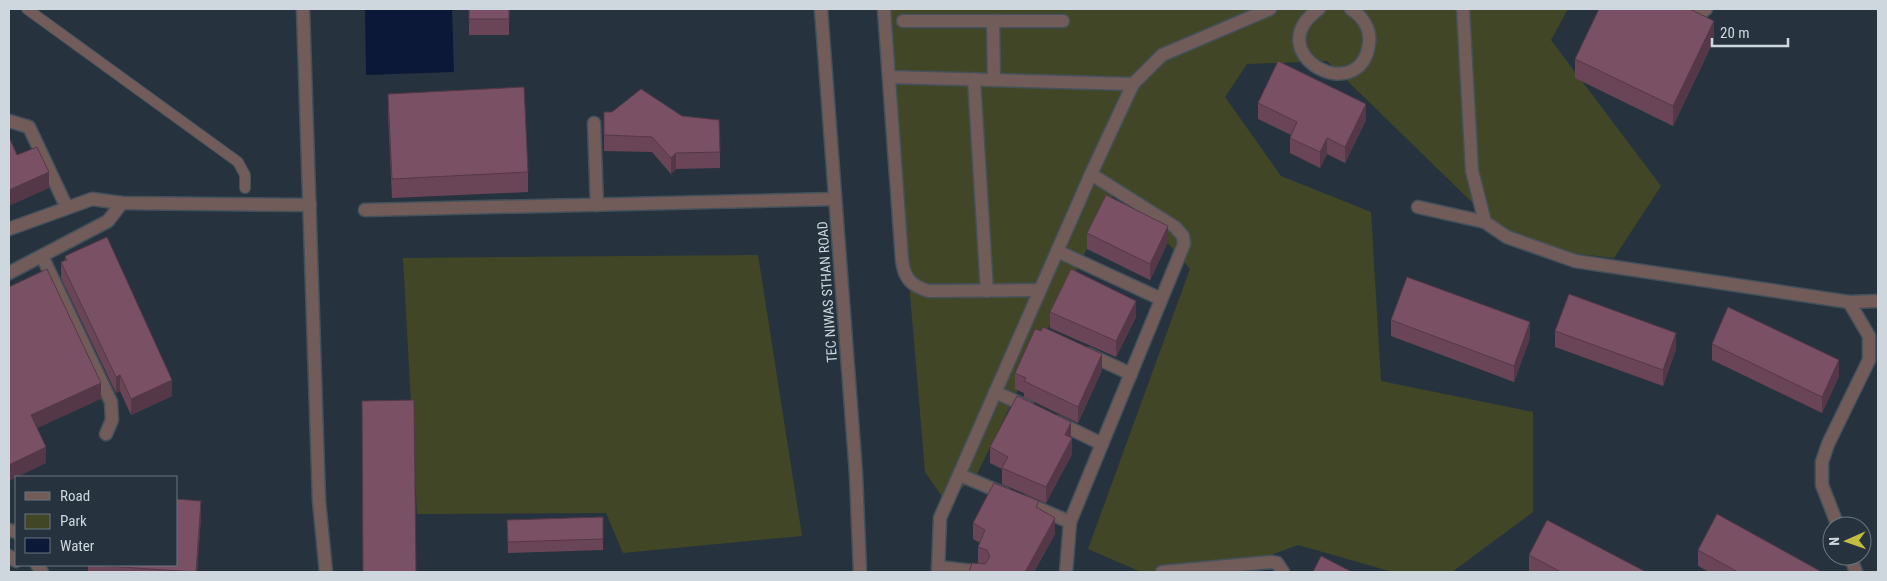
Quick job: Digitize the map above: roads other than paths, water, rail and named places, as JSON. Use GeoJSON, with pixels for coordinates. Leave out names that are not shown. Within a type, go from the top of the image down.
{"type":"FeatureCollection","features":[{"type":"Feature","properties":{"kind":"street"},"geometry":{"type":"LineString","coordinates":[[303,9],[319,501],[326,572]]}},
{"type":"Feature","properties":{"kind":"street","name":"TEC NIWAS STHAN ROAD"},"geometry":{"type":"LineString","coordinates":[[821,9],[856,474],[860,572]]}},
{"type":"Feature","properties":{"kind":"street"},"geometry":{"type":"LineString","coordinates":[[884,9],[902,260],[908,280],[916,288],[929,291],[1040,290]]}},
{"type":"Feature","properties":{"kind":"street"},"geometry":{"type":"LineString","coordinates":[[982,572],[938,570],[940,518],[996,392],[1029,327],[1040,290],[1056,251],[1133,84],[1162,55],[1270,9]]}},
{"type":"Feature","properties":{"kind":"street"},"geometry":{"type":"LineString","coordinates":[[1318,9],[1304,23],[1300,33],[1303,54],[1318,70],[1329,74],[1341,74],[1353,70],[1362,62],[1368,52],[1369,39],[1367,27],[1361,17],[1351,9]]}},
{"type":"Feature","properties":{"kind":"street"},"geometry":{"type":"LineString","coordinates":[[1463,9],[1472,171],[1485,222]]}},
{"type":"Feature","properties":{"kind":"street"},"geometry":{"type":"LineString","coordinates":[[1661,9],[1678,17],[1690,17],[1706,9]]}},
{"type":"Feature","properties":{"kind":"street"},"geometry":{"type":"LineString","coordinates":[[903,21],[1063,21]]}},
{"type":"Feature","properties":{"kind":"street"},"geometry":{"type":"LineString","coordinates":[[993,21],[994,80]]}},
{"type":"Feature","properties":{"kind":"street"},"geometry":{"type":"LineString","coordinates":[[888,77],[1133,84]]}},
{"type":"Feature","properties":{"kind":"street"},"geometry":{"type":"LineString","coordinates":[[974,79],[987,291]]}},
{"type":"Feature","properties":{"kind":"street"},"geometry":{"type":"LineString","coordinates":[[9,121],[30,127],[66,208]]}},
{"type":"Feature","properties":{"kind":"street"},"geometry":{"type":"LineString","coordinates":[[594,123],[597,205]]}},
{"type":"Feature","properties":{"kind":"street"},"geometry":{"type":"LineString","coordinates":[[1066,572],[1070,522],[1184,244],[1183,236],[1175,227],[1090,174]]}},
{"type":"Feature","properties":{"kind":"street"},"geometry":{"type":"LineString","coordinates":[[9,229],[92,199],[122,203],[310,205]]}},
{"type":"Feature","properties":{"kind":"street"},"geometry":{"type":"LineString","coordinates":[[364,210],[834,199]]}},
{"type":"Feature","properties":{"kind":"street"},"geometry":{"type":"LineString","coordinates":[[9,273],[108,221],[122,203]]}},
{"type":"Feature","properties":{"kind":"street"},"geometry":{"type":"LineString","coordinates":[[1418,207],[1485,222],[1507,237],[1575,261],[1848,302],[1878,301]]}},
{"type":"Feature","properties":{"kind":"street"},"geometry":{"type":"LineString","coordinates":[[1056,251],[1161,299]]}},
{"type":"Feature","properties":{"kind":"street"},"geometry":{"type":"LineString","coordinates":[[42,256],[110,402],[112,420],[106,434]]}},
{"type":"Feature","properties":{"kind":"street"},"geometry":{"type":"LineString","coordinates":[[1834,516],[1822,484],[1822,462],[1828,444],[1869,360],[1869,336],[1848,302]]}},
{"type":"Feature","properties":{"kind":"street"},"geometry":{"type":"LineString","coordinates":[[1078,349],[1130,374]]}},
{"type":"Feature","properties":{"kind":"street"},"geometry":{"type":"LineString","coordinates":[[996,392],[1102,444]]}},
{"type":"Feature","properties":{"kind":"street"},"geometry":{"type":"LineString","coordinates":[[960,475],[1070,522]]}},
{"type":"Feature","properties":{"kind":"street"},"geometry":{"type":"LineString","coordinates":[[1162,572],[1271,562],[1278,563],[1283,572]]}},
{"type":"Feature","properties":{"kind":"lane"},"geometry":{"type":"LineString","coordinates":[[27,9],[238,162],[245,176],[246,188]]}},
{"type":"Feature","properties":{"kind":"water"},"geometry":{"type":"Polygon","coordinates":[[[365,9],[452,9],[454,72],[366,75],[365,9]]]}}]}
